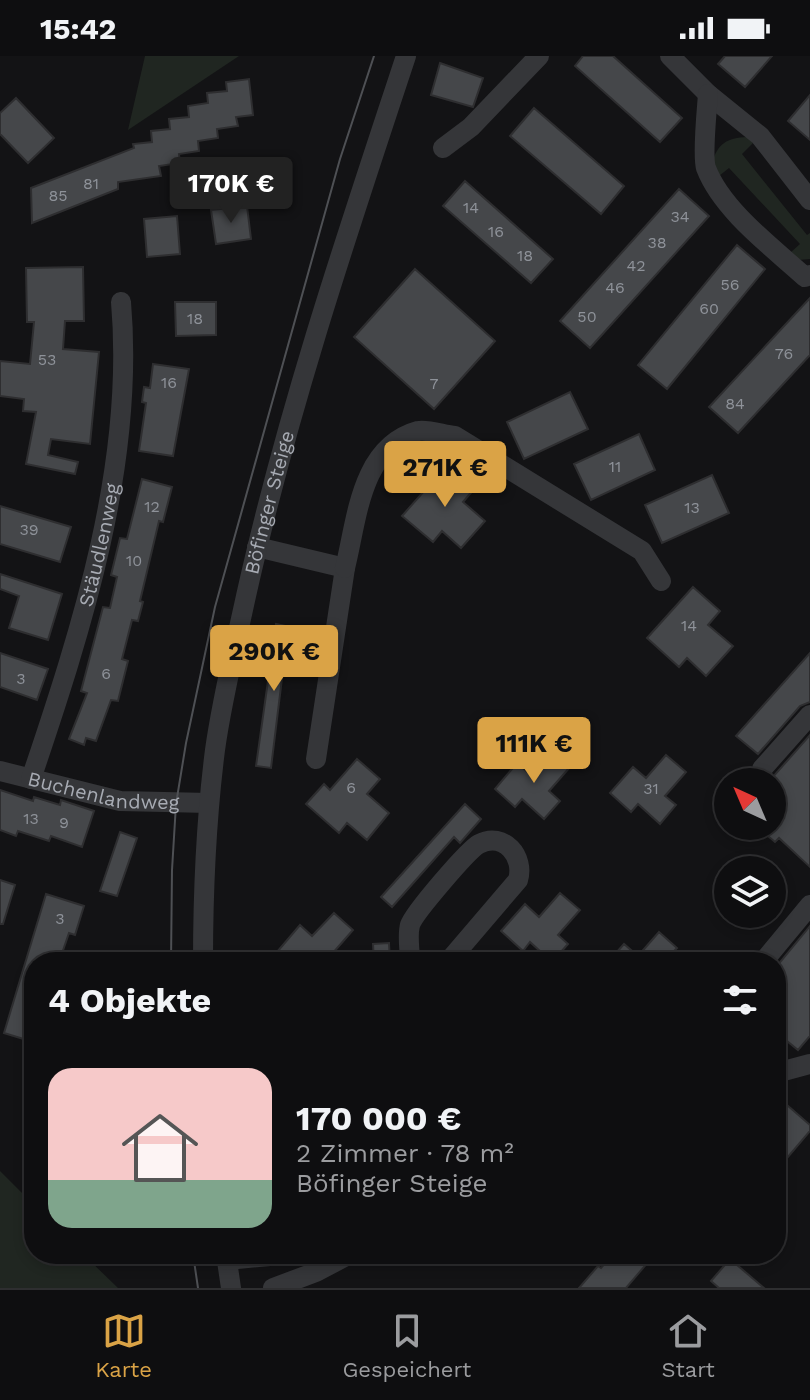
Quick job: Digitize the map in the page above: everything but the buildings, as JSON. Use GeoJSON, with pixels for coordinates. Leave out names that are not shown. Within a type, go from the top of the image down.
{"type":"FeatureCollection","features":[{"type":"Feature","properties":{"kind":"street","name":"Böfinger Steige"},"geometry":{"type":"LineString","coordinates":[[203,952],[203,884],[215,749],[257,547],[294,405],[406,56]]}},
{"type":"Feature","properties":{"kind":"street"},"geometry":{"type":"LineString","coordinates":[[443,148],[471,127],[539,56]]}},
{"type":"Feature","properties":{"kind":"street"},"geometry":{"type":"LineString","coordinates":[[670,56],[708,94],[760,136],[810,200]]}},
{"type":"Feature","properties":{"kind":"street"},"geometry":{"type":"LineString","coordinates":[[708,94],[705,166],[724,198],[743,221],[805,277],[810,275]]}},
{"type":"Feature","properties":{"kind":"street"},"geometry":{"type":"LineString","coordinates":[[706,147],[722,130],[744,124]]}},
{"type":"Feature","properties":{"kind":"street","name":"Stäudlenweg"},"geometry":{"type":"LineString","coordinates":[[31,779],[79,625],[105,521],[118,435],[124,354],[121,302]]}},
{"type":"Feature","properties":{"kind":"street"},"geometry":{"type":"LineString","coordinates":[[316,759],[345,568],[366,478],[378,458],[400,440],[420,430],[455,436],[642,551],[661,581]]}},
{"type":"Feature","properties":{"kind":"street"},"geometry":{"type":"LineString","coordinates":[[257,547],[345,568]]}},
{"type":"Feature","properties":{"kind":"street"},"geometry":{"type":"LineString","coordinates":[[763,768],[808,723]]}},
{"type":"Feature","properties":{"kind":"street","name":"Buchenlandweg"},"geometry":{"type":"LineString","coordinates":[[0,771],[120,801],[209,803]]}},
{"type":"Feature","properties":{"kind":"street"},"geometry":{"type":"LineString","coordinates":[[410,952],[410,927],[417,913],[475,847],[491,841],[504,843],[518,859],[518,880],[457,952]]}},
{"type":"Feature","properties":{"kind":"street"},"geometry":{"type":"LineString","coordinates":[[771,952],[810,905]]}},
{"type":"Feature","properties":{"kind":"street"},"geometry":{"type":"LineString","coordinates":[[786,1070],[810,1064]]}},
{"type":"Feature","properties":{"kind":"street"},"geometry":{"type":"LineString","coordinates":[[228,1264],[231,1288]]}},
{"type":"Feature","properties":{"kind":"street"},"geometry":{"type":"LineString","coordinates":[[273,1288],[331,1264]]}},
{"type":"Feature","properties":{"kind":"shaded area"},"geometry":{"type":"Polygon","coordinates":[[[145,56],[239,56],[128,130],[145,56]]]}},
{"type":"Feature","properties":{"kind":"shaded area"},"geometry":{"type":"Polygon","coordinates":[[[747,137],[753,143],[742,154],[807,235],[810,233],[810,259],[798,260],[790,253],[800,244],[729,168],[719,176],[712,163],[724,143],[747,137]]]}},
{"type":"Feature","properties":{"kind":"shaded area"},"geometry":{"type":"Polygon","coordinates":[[[0,1171],[24,1195],[24,1264],[93,1264],[118,1288],[0,1288],[0,1171]]]}},
{"type":"Feature","properties":{"kind":"tram line"},"geometry":{"type":"LineString","coordinates":[[171,952],[176,804],[215,607],[340,159],[374,56]]}},
{"type":"Feature","properties":{"kind":"tram line"},"geometry":{"type":"LineString","coordinates":[[194,1264],[198,1288]]}}]}
